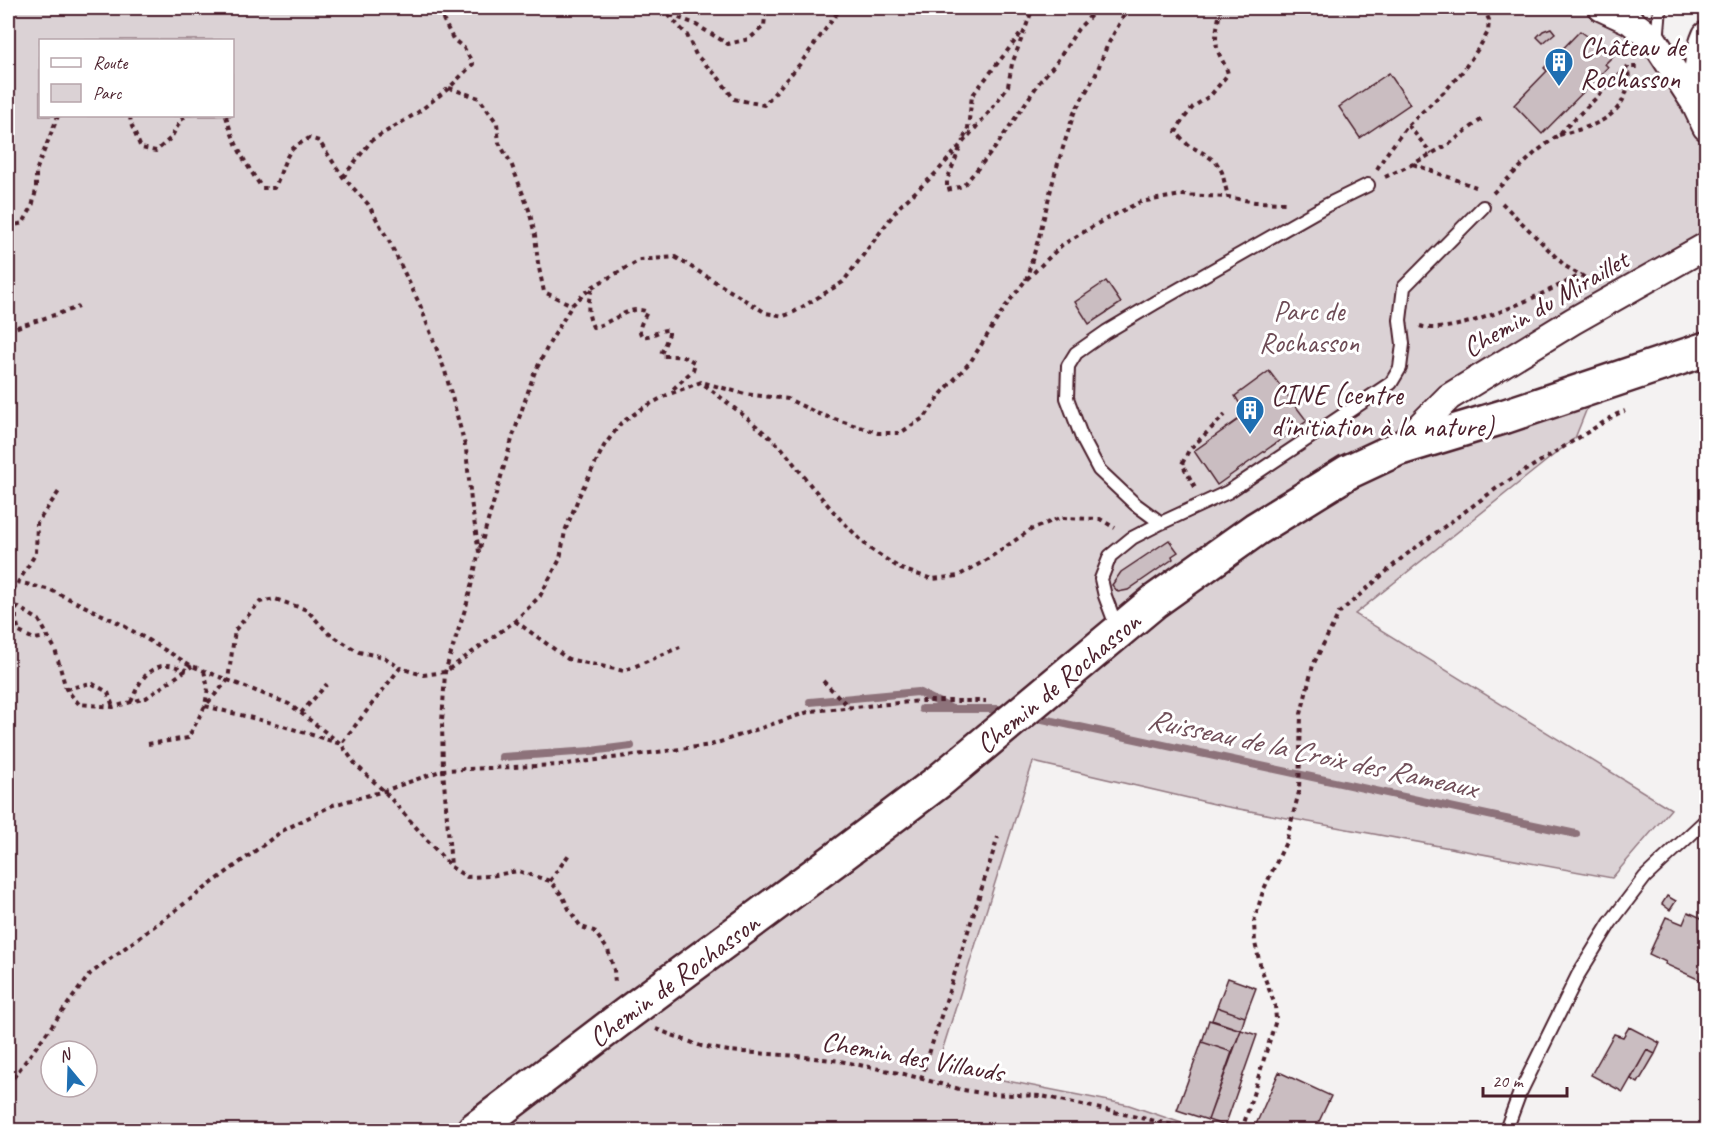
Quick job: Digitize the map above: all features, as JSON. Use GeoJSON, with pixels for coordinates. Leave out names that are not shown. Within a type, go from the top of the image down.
{"type":"FeatureCollection","features":[{"type":"Feature","properties":{"kind":"street"},"geometry":{"type":"LineString","coordinates":[[1602,8],[1630,21],[1653,39],[1652,57],[1694,102],[1707,127]]}},
{"type":"Feature","properties":{"kind":"street"},"geometry":{"type":"LineString","coordinates":[[1694,102],[1699,62],[1703,42],[1707,35]]}},
{"type":"Feature","properties":{"kind":"street","name":"Chemin du Miraillet"},"geometry":{"type":"LineString","coordinates":[[1397,449],[1449,396],[1615,297],[1706,257]]}},
{"type":"Feature","properties":{"kind":"street","name":"Chemin de Rochasson"},"geometry":{"type":"LineString","coordinates":[[474,1131],[938,782],[1155,602],[1256,529],[1348,472],[1397,449],[1506,416],[1707,349]]}},
{"type":"Feature","properties":{"kind":"lane"},"geometry":{"type":"LineString","coordinates":[[1652,57],[1660,8]]}},
{"type":"Feature","properties":{"kind":"lane"},"geometry":{"type":"LineString","coordinates":[[1161,523],[1135,504],[1099,470],[1082,438],[1067,398],[1068,366],[1076,353],[1106,332],[1327,205],[1368,185]]}},
{"type":"Feature","properties":{"kind":"lane"},"geometry":{"type":"LineString","coordinates":[[1119,632],[1101,579],[1110,556],[1132,538],[1228,492],[1391,383],[1400,368],[1403,344],[1400,320],[1404,287],[1483,207]]}},
{"type":"Feature","properties":{"kind":"lane"},"geometry":{"type":"LineString","coordinates":[[1506,1131],[1519,1095],[1578,975],[1610,923],[1645,877],[1707,820]]}},
{"type":"Feature","properties":{"kind":"path"},"geometry":{"type":"LineString","coordinates":[[343,177],[372,140],[417,112],[449,88],[473,64],[464,48],[453,39],[442,16],[443,8]]}},
{"type":"Feature","properties":{"kind":"path"},"geometry":{"type":"LineString","coordinates":[[662,8],[687,35],[696,55],[718,77],[734,99],[764,105],[800,64],[843,8]]}},
{"type":"Feature","properties":{"kind":"path"},"geometry":{"type":"LineString","coordinates":[[669,14],[693,23],[728,44],[749,39],[764,26],[766,8]]}},
{"type":"Feature","properties":{"kind":"path"},"geometry":{"type":"LineString","coordinates":[[451,867],[443,770],[442,723],[445,672],[468,603],[479,552],[513,436],[534,374],[572,305],[592,287],[640,260],[675,257],[766,313],[784,316],[843,282],[899,207],[937,172],[991,110],[1008,86],[1012,64],[1033,8]]}},
{"type":"Feature","properties":{"kind":"path"},"geometry":{"type":"LineString","coordinates":[[1031,13],[1039,8]]}},
{"type":"Feature","properties":{"kind":"path"},"geometry":{"type":"LineString","coordinates":[[1024,29],[972,96],[968,128],[947,180],[947,190],[963,186],[995,148],[1078,29],[1098,8]]}},
{"type":"Feature","properties":{"kind":"path"},"geometry":{"type":"LineString","coordinates":[[1025,281],[1074,113],[1128,8]]}},
{"type":"Feature","properties":{"kind":"path"},"geometry":{"type":"LineString","coordinates":[[1220,8],[1215,32],[1218,51],[1226,64],[1228,74],[1211,95],[1193,107],[1176,132],[1188,145],[1216,162],[1228,197]]}},
{"type":"Feature","properties":{"kind":"path"},"geometry":{"type":"LineString","coordinates":[[1368,185],[1385,156],[1408,125],[1446,90],[1480,46],[1488,32],[1489,20],[1484,8]]}},
{"type":"Feature","properties":{"kind":"path"},"geometry":{"type":"LineString","coordinates":[[1483,207],[1493,193],[1536,152],[1558,135],[1628,67],[1652,57]]}},
{"type":"Feature","properties":{"kind":"path"},"geometry":{"type":"LineString","coordinates":[[1558,135],[1595,125],[1617,110],[1628,86],[1628,67]]}},
{"type":"Feature","properties":{"kind":"path"},"geometry":{"type":"LineString","coordinates":[[449,88],[480,98],[496,123],[499,143],[510,163],[529,210],[544,292],[572,305]]}},
{"type":"Feature","properties":{"kind":"path"},"geometry":{"type":"LineString","coordinates":[[8,227],[23,223],[32,207],[36,190],[36,171],[58,117]]}},
{"type":"Feature","properties":{"kind":"path"},"geometry":{"type":"LineString","coordinates":[[130,117],[141,148],[156,152],[171,138],[181,120],[186,117]]}},
{"type":"Feature","properties":{"kind":"path"},"geometry":{"type":"LineString","coordinates":[[226,117],[241,156],[262,188],[274,188],[290,152],[309,138],[319,141],[343,177],[368,204],[420,305],[445,371],[466,449],[479,552]]}},
{"type":"Feature","properties":{"kind":"path"},"geometry":{"type":"LineString","coordinates":[[1368,185],[1432,154],[1482,119]]}},
{"type":"Feature","properties":{"kind":"path"},"geometry":{"type":"LineString","coordinates":[[1408,125],[1432,154]]}},
{"type":"Feature","properties":{"kind":"path"},"geometry":{"type":"LineString","coordinates":[[1413,164],[1493,193],[1565,266],[1615,297]]}},
{"type":"Feature","properties":{"kind":"path"},"geometry":{"type":"LineString","coordinates":[[148,744],[188,738],[205,706],[228,680],[236,630],[260,602],[275,599],[307,610],[328,633],[359,652],[384,657],[400,668],[423,675],[445,672],[515,621],[540,596],[560,559],[565,531],[604,446],[621,423],[667,395],[701,382],[745,394],[788,399],[819,414],[878,434],[900,433],[925,417],[942,393],[971,361],[1005,307],[1025,281],[1062,245],[1102,221],[1140,202],[1181,195],[1228,197],[1255,202],[1327,205]]}},
{"type":"Feature","properties":{"kind":"path"},"geometry":{"type":"LineString","coordinates":[[1706,257],[1706,303]]}},
{"type":"Feature","properties":{"kind":"path"},"geometry":{"type":"LineString","coordinates":[[1400,320],[1429,329],[1455,327],[1518,304],[1581,275]]}},
{"type":"Feature","properties":{"kind":"path"},"geometry":{"type":"LineString","coordinates":[[592,287],[588,300],[588,316],[593,327],[603,325],[634,309],[642,309],[647,312],[639,329],[642,336],[647,337],[664,329],[669,330],[661,354],[679,356],[695,363],[693,370],[667,395]]}},
{"type":"Feature","properties":{"kind":"path"},"geometry":{"type":"LineString","coordinates":[[8,330],[79,308]]}},
{"type":"Feature","properties":{"kind":"path"},"geometry":{"type":"LineString","coordinates":[[701,382],[781,447],[812,487],[868,548],[901,569],[932,579],[958,576],[1032,530],[1060,518],[1100,519],[1132,538]]}},
{"type":"Feature","properties":{"kind":"path"},"geometry":{"type":"LineString","coordinates":[[1242,1131],[1276,1020],[1275,1005],[1261,968],[1255,943],[1254,922],[1263,891],[1286,842],[1299,792],[1301,714],[1312,665],[1339,613],[1403,557],[1497,488],[1627,410]]}},
{"type":"Feature","properties":{"kind":"path"},"geometry":{"type":"LineString","coordinates":[[1182,464],[1189,450],[1225,415]]}},
{"type":"Feature","properties":{"kind":"path"},"geometry":{"type":"LineString","coordinates":[[60,490],[37,523],[36,554],[8,600],[39,620],[55,649],[66,689],[79,704],[113,707],[146,698],[192,666]]}},
{"type":"Feature","properties":{"kind":"path"},"geometry":{"type":"LineString","coordinates":[[8,578],[51,590],[109,618],[192,666],[289,704],[341,744],[356,765],[384,791],[451,867],[468,877],[518,871],[550,881],[562,895],[582,927],[594,931],[608,950],[614,970],[617,1011],[628,1013]]}},
{"type":"Feature","properties":{"kind":"path"},"geometry":{"type":"LineString","coordinates":[[16,606],[19,632],[34,639],[48,637]]}},
{"type":"Feature","properties":{"kind":"path"},"geometry":{"type":"LineString","coordinates":[[515,621],[568,659],[624,671],[680,647]]}},
{"type":"Feature","properties":{"kind":"path"},"geometry":{"type":"LineString","coordinates":[[130,703],[139,682],[151,670],[168,665],[187,670]]}},
{"type":"Feature","properties":{"kind":"path"},"geometry":{"type":"LineString","coordinates":[[341,744],[400,668]]}},
{"type":"Feature","properties":{"kind":"path"},"geometry":{"type":"LineString","coordinates":[[203,670],[207,688],[205,706]]}},
{"type":"Feature","properties":{"kind":"path"},"geometry":{"type":"LineString","coordinates":[[823,681],[850,708]]}},
{"type":"Feature","properties":{"kind":"path"},"geometry":{"type":"LineString","coordinates":[[66,689],[91,682],[108,692],[113,707]]}},
{"type":"Feature","properties":{"kind":"path"},"geometry":{"type":"LineString","coordinates":[[301,713],[327,684]]}},
{"type":"Feature","properties":{"kind":"path"},"geometry":{"type":"LineString","coordinates":[[8,1085],[90,974],[282,831],[333,805],[384,791],[443,770],[559,765],[711,745],[811,711],[921,701],[1035,701]]}},
{"type":"Feature","properties":{"kind":"path"},"geometry":{"type":"LineString","coordinates":[[205,706],[280,725],[341,744]]}},
{"type":"Feature","properties":{"kind":"path"},"geometry":{"type":"LineString","coordinates":[[921,1079],[998,837]]}},
{"type":"Feature","properties":{"kind":"path"},"geometry":{"type":"LineString","coordinates":[[550,881],[570,853]]}},
{"type":"Feature","properties":{"kind":"path","name":"Chemin des Villauds"},"geometry":{"type":"LineString","coordinates":[[628,1013],[646,1025],[701,1046],[729,1051],[840,1060],[963,1090],[987,1094],[1042,1096],[1196,1131]]}},
{"type":"Feature","properties":{"kind":"green space","name":"Parc de Rochasson"},"geometry":{"type":"Polygon","coordinates":[[[8,8],[1602,8],[1630,21],[1706,127],[1706,246],[1615,297],[1398,448],[1596,386],[1575,438],[1355,614],[1671,809],[1612,878],[1223,806],[1033,762],[937,1067],[1129,1105],[1202,1130],[8,1130],[8,8]]]}},
{"type":"Feature","properties":{"kind":"building"},"geometry":{"type":"Polygon","coordinates":[[[1551,28],[1555,33],[1543,43],[1537,37],[1543,31],[1551,28]]]}},
{"type":"Feature","properties":{"kind":"building","name":"Château de Rochasson"},"geometry":{"type":"Polygon","coordinates":[[[1580,31],[1614,55],[1605,64],[1608,67],[1542,134],[1514,105],[1547,71],[1544,68],[1580,31]]]}},
{"type":"Feature","properties":{"kind":"building"},"geometry":{"type":"Polygon","coordinates":[[[1389,73],[1410,104],[1360,138],[1339,107],[1389,73]]]}},
{"type":"Feature","properties":{"kind":"building"},"geometry":{"type":"Polygon","coordinates":[[[1106,281],[1121,303],[1089,324],[1075,302],[1106,281]]]}},
{"type":"Feature","properties":{"kind":"building","name":"CINE (centre d'initiation à la nature)"},"geometry":{"type":"Polygon","coordinates":[[[1269,371],[1307,421],[1217,485],[1194,451],[1246,414],[1235,396],[1269,371]]]}},
{"type":"Feature","properties":{"kind":"building"},"geometry":{"type":"Polygon","coordinates":[[[1169,540],[1178,552],[1172,556],[1173,559],[1128,590],[1118,592],[1112,585],[1121,572],[1169,540]]]}},
{"type":"Feature","properties":{"kind":"building"},"geometry":{"type":"Polygon","coordinates":[[[1667,896],[1676,901],[1670,910],[1662,904],[1667,896]]]}},
{"type":"Feature","properties":{"kind":"building"},"geometry":{"type":"Polygon","coordinates":[[[1688,912],[1706,920],[1706,965],[1700,980],[1649,954],[1666,917],[1683,924],[1688,912]]]}},
{"type":"Feature","properties":{"kind":"building"},"geometry":{"type":"Polygon","coordinates":[[[1228,978],[1256,988],[1245,1017],[1217,1007],[1228,978]]]}},
{"type":"Feature","properties":{"kind":"building"},"geometry":{"type":"Polygon","coordinates":[[[1217,1007],[1245,1017],[1241,1030],[1212,1020],[1217,1007]]]}},
{"type":"Feature","properties":{"kind":"building"},"geometry":{"type":"Polygon","coordinates":[[[1209,1020],[1241,1030],[1232,1052],[1202,1042],[1209,1020]]]}},
{"type":"Feature","properties":{"kind":"building"},"geometry":{"type":"Polygon","coordinates":[[[1629,1027],[1660,1043],[1655,1054],[1647,1050],[1623,1092],[1591,1075],[1614,1034],[1623,1037],[1629,1027]]]}},
{"type":"Feature","properties":{"kind":"building"},"geometry":{"type":"Polygon","coordinates":[[[1241,1030],[1257,1035],[1225,1126],[1208,1120],[1241,1030]]]}},
{"type":"Feature","properties":{"kind":"building"},"geometry":{"type":"Polygon","coordinates":[[[1202,1042],[1232,1052],[1208,1120],[1177,1110],[1202,1042]]]}},
{"type":"Feature","properties":{"kind":"building"},"geometry":{"type":"Polygon","coordinates":[[[1647,1050],[1655,1054],[1638,1083],[1631,1079],[1647,1050]]]}},
{"type":"Feature","properties":{"kind":"building"},"geometry":{"type":"Polygon","coordinates":[[[1279,1072],[1331,1096],[1315,1130],[1254,1129],[1279,1072]]]}},
{"type":"Feature","properties":{"kind":"waterway"},"geometry":{"type":"LineString","coordinates":[[810,702],[918,692],[952,709]]}},
{"type":"Feature","properties":{"kind":"waterway","name":"Ruisseau de la Croix des Rameaux"},"geometry":{"type":"LineString","coordinates":[[922,709],[1010,709]]}},
{"type":"Feature","properties":{"kind":"waterway","name":"Ruisseau de la Croix des Rameaux"},"geometry":{"type":"LineString","coordinates":[[1038,718],[1576,834]]}},
{"type":"Feature","properties":{"kind":"waterway"},"geometry":{"type":"LineString","coordinates":[[502,757],[631,746]]}},
{"type":"Feature","properties":{"kind":"place","name":"Château de Rochasson"},"geometry":{"type":"Point","coordinates":[1559,88]}},
{"type":"Feature","properties":{"kind":"place","name":"CINE (centre d'initiation à la nature)"},"geometry":{"type":"Point","coordinates":[1250,436]}}]}
